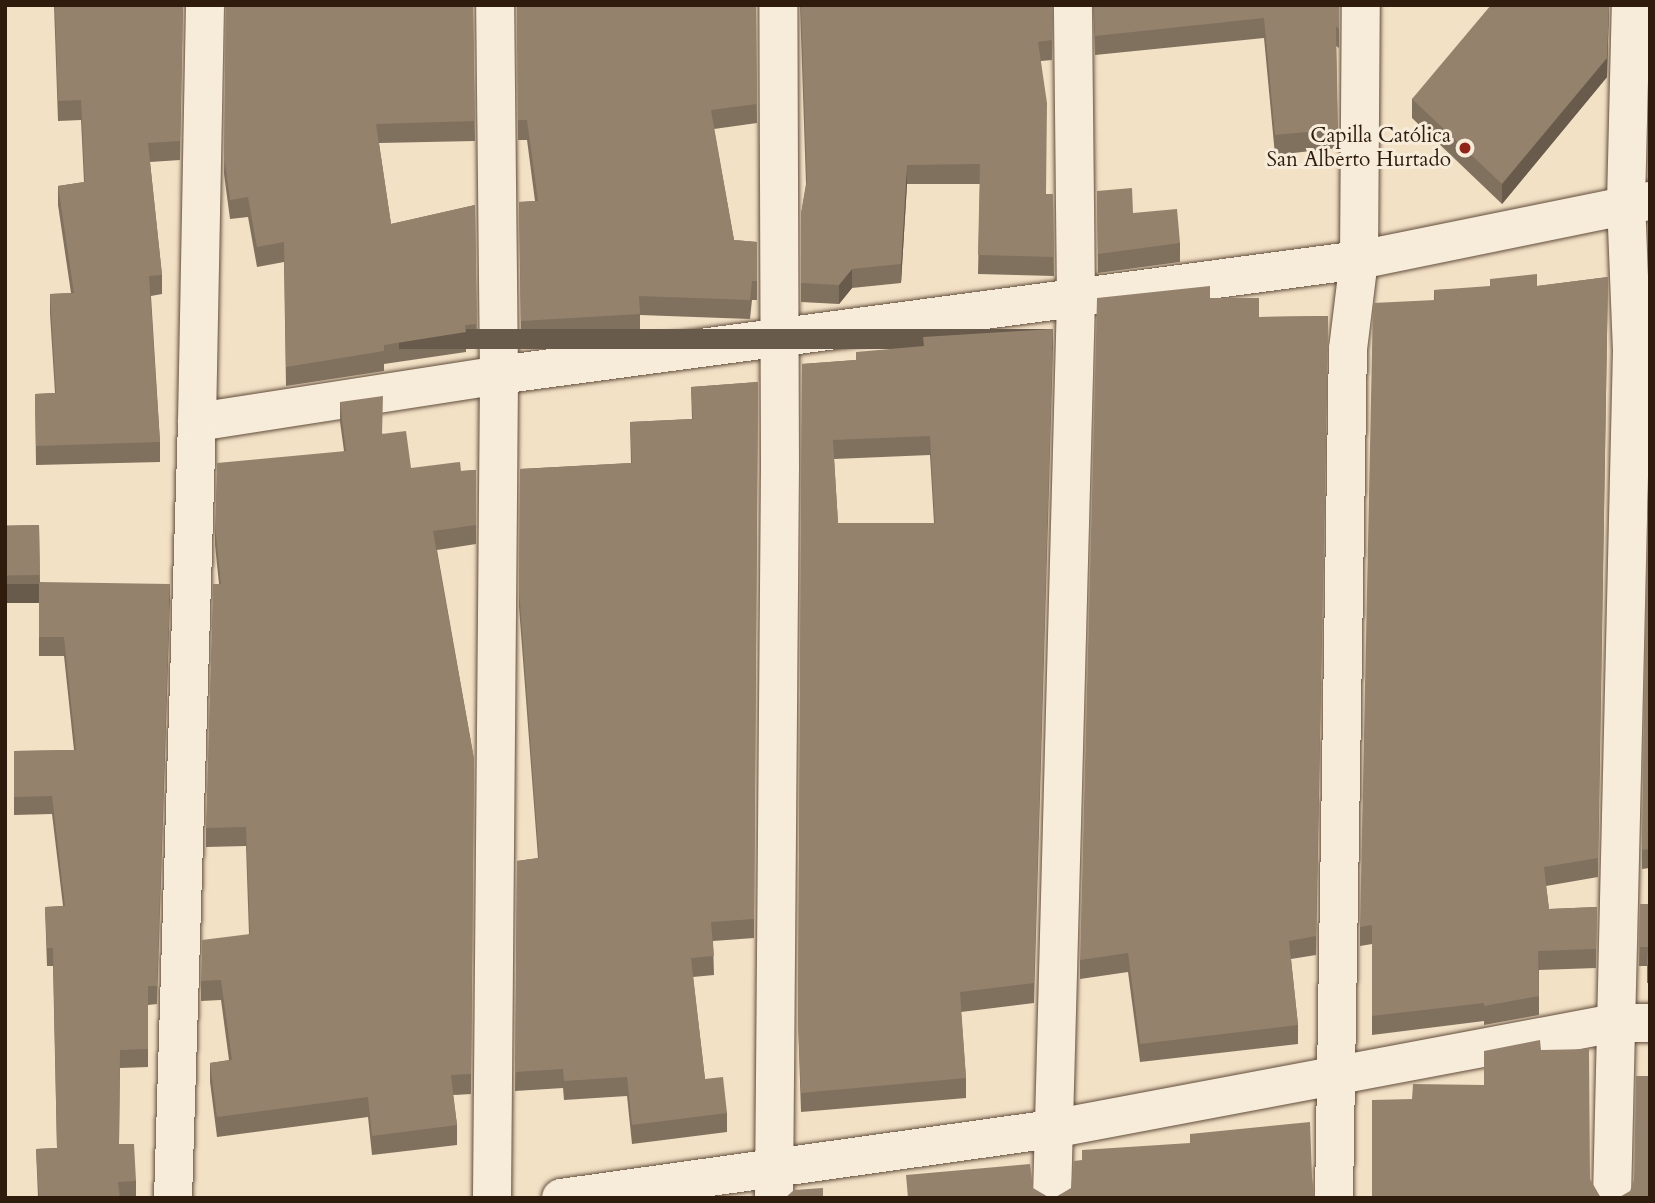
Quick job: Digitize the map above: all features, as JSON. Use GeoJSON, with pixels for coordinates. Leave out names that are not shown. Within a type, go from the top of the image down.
{"type":"FeatureCollection","features":[{"type":"Feature","properties":{"kind":"street"},"geometry":{"type":"LineString","coordinates":[[173,1198],[197,422],[205,5]]}},
{"type":"Feature","properties":{"kind":"street"},"geometry":{"type":"LineString","coordinates":[[492,1198],[499,375],[495,5]]}},
{"type":"Feature","properties":{"kind":"street"},"geometry":{"type":"LineString","coordinates":[[774,1183],[780,338],[778,5]]}},
{"type":"Feature","properties":{"kind":"street"},"geometry":{"type":"LineString","coordinates":[[1052,1198],[1076,300],[1073,5]]}},
{"type":"Feature","properties":{"kind":"street"},"geometry":{"type":"LineString","coordinates":[[1334,1198],[1348,349],[1359,260],[1361,5]]}},
{"type":"Feature","properties":{"kind":"street"},"geometry":{"type":"LineString","coordinates":[[1612,1198],[1632,1023],[1632,351],[1638,202],[1631,5]]}},
{"type":"Feature","properties":{"kind":"street"},"geometry":{"type":"LineString","coordinates":[[197,422],[499,375],[1076,300],[1359,260],[1638,202]]}},
{"type":"Feature","properties":{"kind":"street"},"geometry":{"type":"LineString","coordinates":[[561,1198],[774,1183],[1338,1073],[1632,1023]]}},
{"type":"Feature","properties":{"kind":"building"},"geometry":{"type":"Polygon","coordinates":[[[55,5],[183,5],[180,141],[148,143],[162,275],[149,276],[160,442],[36,446],[35,394],[56,393],[50,294],[74,293],[58,186],[85,182],[81,100],[58,101],[55,5]]]}},
{"type":"Feature","properties":{"kind":"building"},"geometry":{"type":"Polygon","coordinates":[[[226,5],[473,5],[475,121],[376,124],[391,224],[475,205],[477,324],[465,325],[466,332],[384,345],[384,351],[286,367],[284,242],[257,247],[248,197],[230,200],[224,154],[226,5]]]}},
{"type":"Feature","properties":{"kind":"building"},"geometry":{"type":"Polygon","coordinates":[[[517,5],[756,5],[757,104],[711,110],[734,240],[757,242],[757,281],[752,281],[750,300],[639,296],[640,314],[521,321],[519,202],[538,201],[527,120],[518,120],[517,5]]]}},
{"type":"Feature","properties":{"kind":"building"},"geometry":{"type":"Polygon","coordinates":[[[801,5],[1053,5],[1052,40],[1038,42],[1047,103],[1046,194],[1053,194],[1054,257],[978,255],[980,164],[907,165],[901,264],[852,269],[839,285],[801,283],[801,214],[807,181],[801,5]]]}},
{"type":"Feature","properties":{"kind":"building"},"geometry":{"type":"Polygon","coordinates":[[[1094,5],[1339,5],[1339,29],[1336,26],[1338,129],[1275,135],[1264,18],[1095,36],[1094,5]]]}},
{"type":"Feature","properties":{"kind":"building","name":"Capilla Católica San Alberto Hurtado"},"geometry":{"type":"Polygon","coordinates":[[[1491,5],[1609,5],[1607,58],[1502,184],[1412,99],[1491,5]]]}},
{"type":"Feature","properties":{"kind":"building"},"geometry":{"type":"Polygon","coordinates":[[[1132,188],[1133,213],[1177,209],[1180,243],[1098,254],[1097,191],[1132,188]]]}},
{"type":"Feature","properties":{"kind":"building"},"geometry":{"type":"Polygon","coordinates":[[[1537,274],[1537,286],[1608,277],[1598,858],[1544,867],[1549,909],[1597,907],[1596,949],[1538,951],[1539,996],[1484,1006],[1484,1003],[1372,1016],[1372,925],[1360,927],[1373,303],[1435,300],[1434,290],[1490,286],[1490,279],[1537,274]]]}},
{"type":"Feature","properties":{"kind":"building"},"geometry":{"type":"Polygon","coordinates":[[[1210,286],[1210,298],[1259,298],[1259,317],[1328,316],[1316,936],[1289,941],[1298,1025],[1140,1044],[1128,953],[1080,960],[1097,298],[1210,286]]]}},
{"type":"Feature","properties":{"kind":"building"},"geometry":{"type":"Polygon","coordinates":[[[1053,329],[1034,983],[960,992],[966,1078],[801,1093],[798,1020],[802,364],[856,360],[856,352],[924,346],[923,337],[1053,329]],[[930,436],[833,440],[838,523],[935,523],[930,436]]]}},
{"type":"Feature","properties":{"kind":"building"},"geometry":{"type":"Polygon","coordinates":[[[1650,372],[1650,849],[1642,850],[1650,372]]]}},
{"type":"Feature","properties":{"kind":"building"},"geometry":{"type":"Polygon","coordinates":[[[758,382],[754,919],[711,922],[714,956],[691,958],[705,1079],[723,1077],[727,1113],[632,1125],[627,1077],[564,1081],[563,1069],[515,1072],[517,861],[539,858],[519,589],[520,469],[632,463],[630,422],[693,419],[691,387],[758,382]]]}},
{"type":"Feature","properties":{"kind":"building"},"geometry":{"type":"Polygon","coordinates":[[[383,396],[382,434],[406,431],[411,468],[460,462],[461,471],[476,470],[476,525],[433,531],[474,759],[471,1074],[451,1075],[457,1125],[372,1136],[368,1097],[217,1117],[210,1063],[232,1060],[221,980],[201,981],[202,940],[250,934],[246,827],[206,828],[213,584],[221,584],[215,525],[217,463],[346,451],[340,402],[383,396]]]}},
{"type":"Feature","properties":{"kind":"building"},"geometry":{"type":"Polygon","coordinates":[[[39,525],[40,575],[6,576],[5,526],[39,525]]]}},
{"type":"Feature","properties":{"kind":"building"},"geometry":{"type":"Polygon","coordinates":[[[39,582],[170,584],[157,986],[148,986],[148,1049],[120,1050],[119,1144],[134,1144],[136,1181],[118,1182],[120,1198],[29,1198],[39,1197],[36,1149],[57,1148],[53,948],[47,948],[45,907],[65,906],[52,796],[14,797],[14,751],[76,750],[64,637],[39,637],[39,582]]]}},
{"type":"Feature","properties":{"kind":"building"},"geometry":{"type":"Polygon","coordinates":[[[1640,904],[1650,904],[1650,964],[1647,964],[1648,947],[1639,947],[1640,904]]]}},
{"type":"Feature","properties":{"kind":"building"},"geometry":{"type":"Polygon","coordinates":[[[1540,1040],[1541,1050],[1589,1049],[1590,1179],[1601,1198],[1372,1198],[1372,1100],[1412,1099],[1413,1084],[1484,1085],[1484,1051],[1540,1040]]]}},
{"type":"Feature","properties":{"kind":"building"},"geometry":{"type":"Polygon","coordinates":[[[1636,1076],[1650,1076],[1650,1198],[1618,1198],[1630,1191],[1634,1180],[1636,1076]]]}},
{"type":"Feature","properties":{"kind":"building"},"geometry":{"type":"Polygon","coordinates":[[[1310,1122],[1315,1198],[1054,1198],[1071,1188],[1074,1161],[1082,1160],[1082,1150],[1190,1143],[1190,1134],[1310,1122]]]}},
{"type":"Feature","properties":{"kind":"building"},"geometry":{"type":"Polygon","coordinates":[[[1030,1164],[1033,1188],[1050,1198],[908,1198],[906,1175],[1030,1164]]]}},
{"type":"Feature","properties":{"kind":"building"},"geometry":{"type":"Polygon","coordinates":[[[823,1188],[823,1198],[785,1198],[794,1190],[823,1188]]]}},
{"type":"Feature","properties":{"kind":"place","name":"Capilla Católica San Alberto Hurtado"},"geometry":{"type":"Point","coordinates":[1465,148]}}]}
